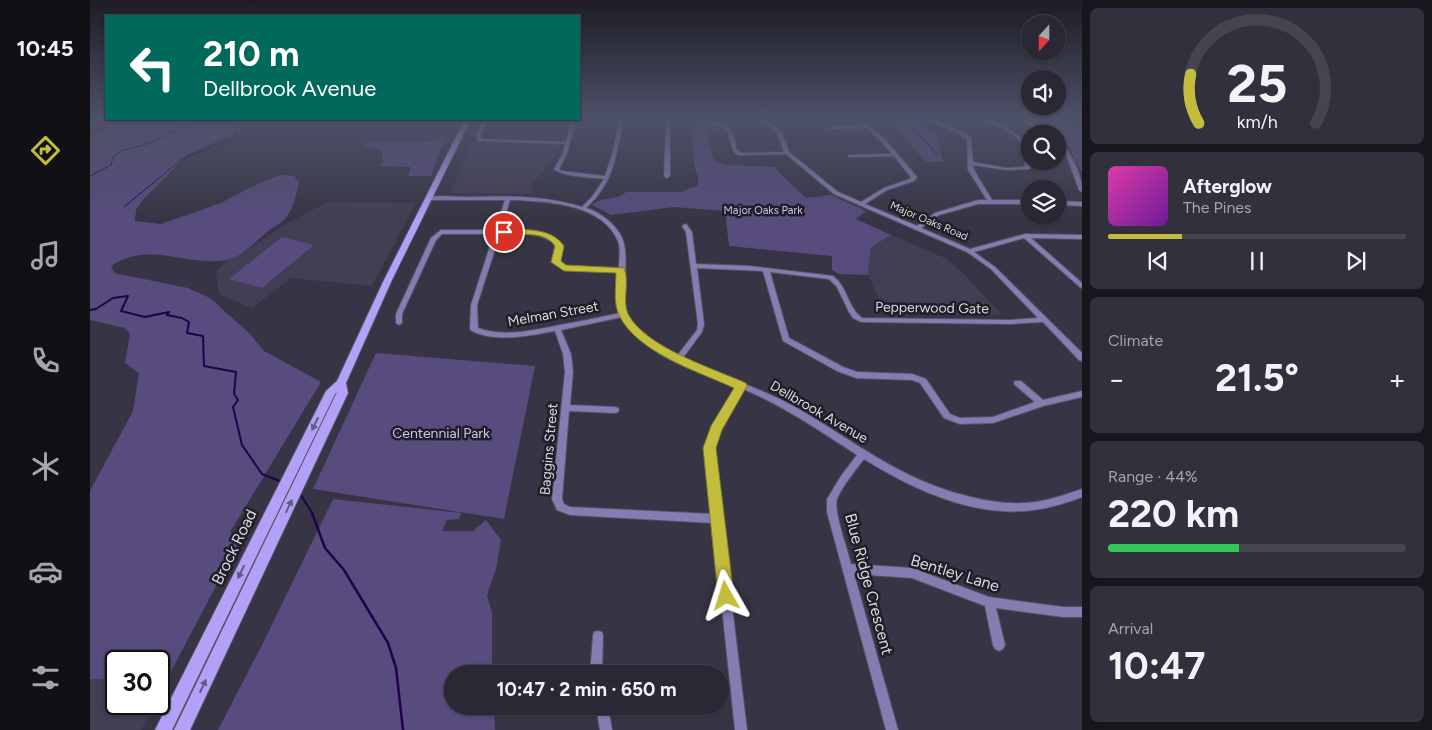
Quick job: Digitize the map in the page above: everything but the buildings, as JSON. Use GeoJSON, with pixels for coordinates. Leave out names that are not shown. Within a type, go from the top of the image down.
{"type":"FeatureCollection","features":[{"type":"Feature","properties":{"kind":"main road","name":"Brock Road"},"geometry":{"type":"LineString","coordinates":[[163,730],[270,530],[295,479],[343,393],[341,383],[452,152]]}},
{"type":"Feature","properties":{"kind":"main road","name":"Brock Road"},"geometry":{"type":"LineString","coordinates":[[182,730],[270,530]]}},
{"type":"Feature","properties":{"kind":"street"},"geometry":{"type":"LineString","coordinates":[[564,152],[556,169],[561,172],[606,178]]}},
{"type":"Feature","properties":{"kind":"street"},"geometry":{"type":"LineString","coordinates":[[584,207],[599,194],[616,152]]}},
{"type":"Feature","properties":{"kind":"street"},"geometry":{"type":"LineString","coordinates":[[667,152],[667,176]]}},
{"type":"Feature","properties":{"kind":"street"},"geometry":{"type":"LineString","coordinates":[[737,152],[740,154],[787,153]]}},
{"type":"Feature","properties":{"kind":"street"},"geometry":{"type":"LineString","coordinates":[[861,204],[879,191],[892,185],[912,180],[914,177],[893,152]]}},
{"type":"Feature","properties":{"kind":"street"},"geometry":{"type":"LineString","coordinates":[[970,152],[973,175],[990,201]]}},
{"type":"Feature","properties":{"kind":"street"},"geometry":{"type":"LineString","coordinates":[[971,163],[1006,168],[1028,168],[1026,152]]}},
{"type":"Feature","properties":{"kind":"street"},"geometry":{"type":"LineString","coordinates":[[1067,152],[1082,190]]}},
{"type":"Feature","properties":{"kind":"street","name":"Major Oaks Road"},"geometry":{"type":"LineString","coordinates":[[787,153],[836,193],[970,251],[993,268],[1082,358]]}},
{"type":"Feature","properties":{"kind":"street"},"geometry":{"type":"LineString","coordinates":[[850,156],[895,155]]}},
{"type":"Feature","properties":{"kind":"street"},"geometry":{"type":"LineString","coordinates":[[429,198],[543,199],[584,207],[597,214],[611,225],[622,242],[621,306],[624,314]]}},
{"type":"Feature","properties":{"kind":"street","name":"Melman Street"},"geometry":{"type":"LineString","coordinates":[[508,199],[474,305],[474,329],[480,333],[510,336],[624,314]]}},
{"type":"Feature","properties":{"kind":"street"},"geometry":{"type":"LineString","coordinates":[[918,228],[937,214],[978,202],[1021,202]]}},
{"type":"Feature","properties":{"kind":"street"},"geometry":{"type":"LineString","coordinates":[[1066,203],[1082,204]]}},
{"type":"Feature","properties":{"kind":"street"},"geometry":{"type":"LineString","coordinates":[[678,359],[700,330],[689,232],[685,226]]}},
{"type":"Feature","properties":{"kind":"street"},"geometry":{"type":"LineString","coordinates":[[399,323],[399,314],[437,234],[441,232],[536,232],[548,236],[558,243],[556,262],[564,268],[621,270]]}},
{"type":"Feature","properties":{"kind":"street"},"geometry":{"type":"LineString","coordinates":[[1025,236],[1082,286]]}},
{"type":"Feature","properties":{"kind":"street"},"geometry":{"type":"LineString","coordinates":[[970,251],[1025,236],[1082,237]]}},
{"type":"Feature","properties":{"kind":"street","name":"Pepperwood Gate"},"geometry":{"type":"LineString","coordinates":[[693,266],[766,270],[831,277],[837,280],[850,312],[861,320],[1009,322],[1044,320]]}},
{"type":"Feature","properties":{"kind":"street"},"geometry":{"type":"LineString","coordinates":[[561,275],[564,268]]}},
{"type":"Feature","properties":{"kind":"street"},"geometry":{"type":"LineString","coordinates":[[766,270],[786,339],[840,369],[856,375],[912,377],[923,381],[947,416],[960,421],[993,420],[1042,403],[1082,394]]}},
{"type":"Feature","properties":{"kind":"street","name":"Dellbrook Avenue"},"geometry":{"type":"LineString","coordinates":[[624,314],[648,342],[678,359],[770,398],[923,488],[989,506],[1036,507],[1055,504],[1082,493]]}},
{"type":"Feature","properties":{"kind":"street","name":"Baggins Street"},"geometry":{"type":"LineString","coordinates":[[557,328],[567,354],[569,372],[557,498],[560,507],[570,511],[717,518]]}},
{"type":"Feature","properties":{"kind":"street"},"geometry":{"type":"LineString","coordinates":[[1018,383],[1042,403]]}},
{"type":"Feature","properties":{"kind":"street"},"geometry":{"type":"LineString","coordinates":[[741,730],[709,448],[716,429],[742,386]]}},
{"type":"Feature","properties":{"kind":"street"},"geometry":{"type":"LineString","coordinates":[[567,408],[615,410]]}},
{"type":"Feature","properties":{"kind":"street","name":"Blue Ridge Crescent"},"geometry":{"type":"LineString","coordinates":[[863,454],[832,499],[832,512],[892,730]]}},
{"type":"Feature","properties":{"kind":"street","name":"Bentley Lane"},"geometry":{"type":"LineString","coordinates":[[848,569],[912,573],[989,602],[1063,612],[1082,612]]}},
{"type":"Feature","properties":{"kind":"street"},"geometry":{"type":"LineString","coordinates":[[989,602],[999,645]]}},
{"type":"Feature","properties":{"kind":"street"},"geometry":{"type":"LineString","coordinates":[[596,665],[598,636]]}},
{"type":"Feature","properties":{"kind":"street"},"geometry":{"type":"LineString","coordinates":[[604,715],[606,730]]}},
{"type":"Feature","properties":{"kind":"shaded area"},"geometry":{"type":"Polygon","coordinates":[[[468,152],[557,152],[532,184],[531,194],[450,193],[468,152]]]}},
{"type":"Feature","properties":{"kind":"shaded area"},"geometry":{"type":"Polygon","coordinates":[[[327,202],[416,203],[372,286],[290,278],[252,308],[219,294],[216,271],[228,260],[244,252],[284,225],[327,202]]]}},
{"type":"Feature","properties":{"kind":"shaded area"},"geometry":{"type":"Polygon","coordinates":[[[891,235],[945,258],[959,269],[1002,315],[886,314],[868,275],[871,247],[891,235]]]}},
{"type":"Feature","properties":{"kind":"shaded area"},"geometry":{"type":"Polygon","coordinates":[[[90,679],[105,680],[105,715],[149,715],[141,730],[90,730],[90,679]]]}},
{"type":"Feature","properties":{"kind":"green space"},"geometry":{"type":"Polygon","coordinates":[[[90,152],[193,152],[187,155],[141,202],[136,210],[135,221],[161,224],[221,203],[247,189],[280,175],[294,176],[299,182],[294,201],[286,218],[233,258],[212,261],[140,255],[125,259],[111,266],[114,273],[188,288],[210,298],[251,335],[264,351],[321,382],[230,532],[241,538],[170,673],[170,650],[105,650],[105,680],[90,679],[90,491],[133,411],[139,373],[125,363],[130,334],[125,328],[90,320],[90,152]]]}},
{"type":"Feature","properties":{"kind":"green space"},"geometry":{"type":"Polygon","coordinates":[[[382,152],[440,152],[431,176],[408,176],[411,167],[380,166],[383,162],[382,152]]]}},
{"type":"Feature","properties":{"kind":"green space","name":"Major Oaks Park"},"geometry":{"type":"Polygon","coordinates":[[[694,152],[712,152],[715,161],[726,165],[774,167],[806,198],[831,195],[866,211],[856,219],[891,235],[871,247],[868,275],[839,274],[832,270],[832,256],[729,246],[725,211],[674,207],[611,215],[592,205],[600,200],[618,197],[626,192],[681,192],[698,185],[694,152]]]}},
{"type":"Feature","properties":{"kind":"green space"},"geometry":{"type":"Polygon","coordinates":[[[917,152],[941,152],[943,162],[926,162],[917,152]]]}},
{"type":"Feature","properties":{"kind":"green space"},"geometry":{"type":"Polygon","coordinates":[[[1072,152],[1082,152],[1082,172],[1075,160],[1072,152]]]}},
{"type":"Feature","properties":{"kind":"green space"},"geometry":{"type":"Polygon","coordinates":[[[282,237],[314,245],[262,288],[229,279],[282,237]]]}},
{"type":"Feature","properties":{"kind":"green space","name":"Centennial Park"},"geometry":{"type":"Polygon","coordinates":[[[376,353],[535,366],[504,519],[313,489],[376,353]]]}},
{"type":"Feature","properties":{"kind":"green space"},"geometry":{"type":"Polygon","coordinates":[[[333,499],[461,513],[459,519],[447,520],[442,531],[473,531],[486,520],[501,540],[496,569],[487,595],[492,613],[492,665],[444,665],[444,715],[494,715],[495,730],[218,730],[263,643],[333,499]]]}},
{"type":"Feature","properties":{"kind":"waterway"},"geometry":{"type":"LineString","coordinates":[[90,176],[111,165],[113,157],[120,152]]}},
{"type":"Feature","properties":{"kind":"waterway"},"geometry":{"type":"LineString","coordinates":[[124,207],[182,159],[199,152]]}},
{"type":"Feature","properties":{"kind":"waterway"},"geometry":{"type":"LineString","coordinates":[[90,310],[96,309],[113,298],[128,296],[121,311],[145,317],[169,312],[167,315],[182,318],[189,322],[187,333],[203,336],[204,366],[236,372],[234,394],[238,400],[233,407],[242,445],[262,474],[282,482]]}},
{"type":"Feature","properties":{"kind":"waterway"},"geometry":{"type":"LineString","coordinates":[[300,494],[313,514]]}},
{"type":"Feature","properties":{"kind":"waterway"},"geometry":{"type":"LineString","coordinates":[[312,513],[325,548],[344,570],[388,643],[396,668],[403,730]]}},
{"type":"Feature","properties":{"kind":"route"},"geometry":{"type":"LineString","coordinates":[[504,232],[536,232],[555,240],[559,246],[556,262],[564,268],[621,270],[621,306],[624,314],[648,342],[678,359],[742,386],[716,429],[709,448],[726,596]]}}]}
